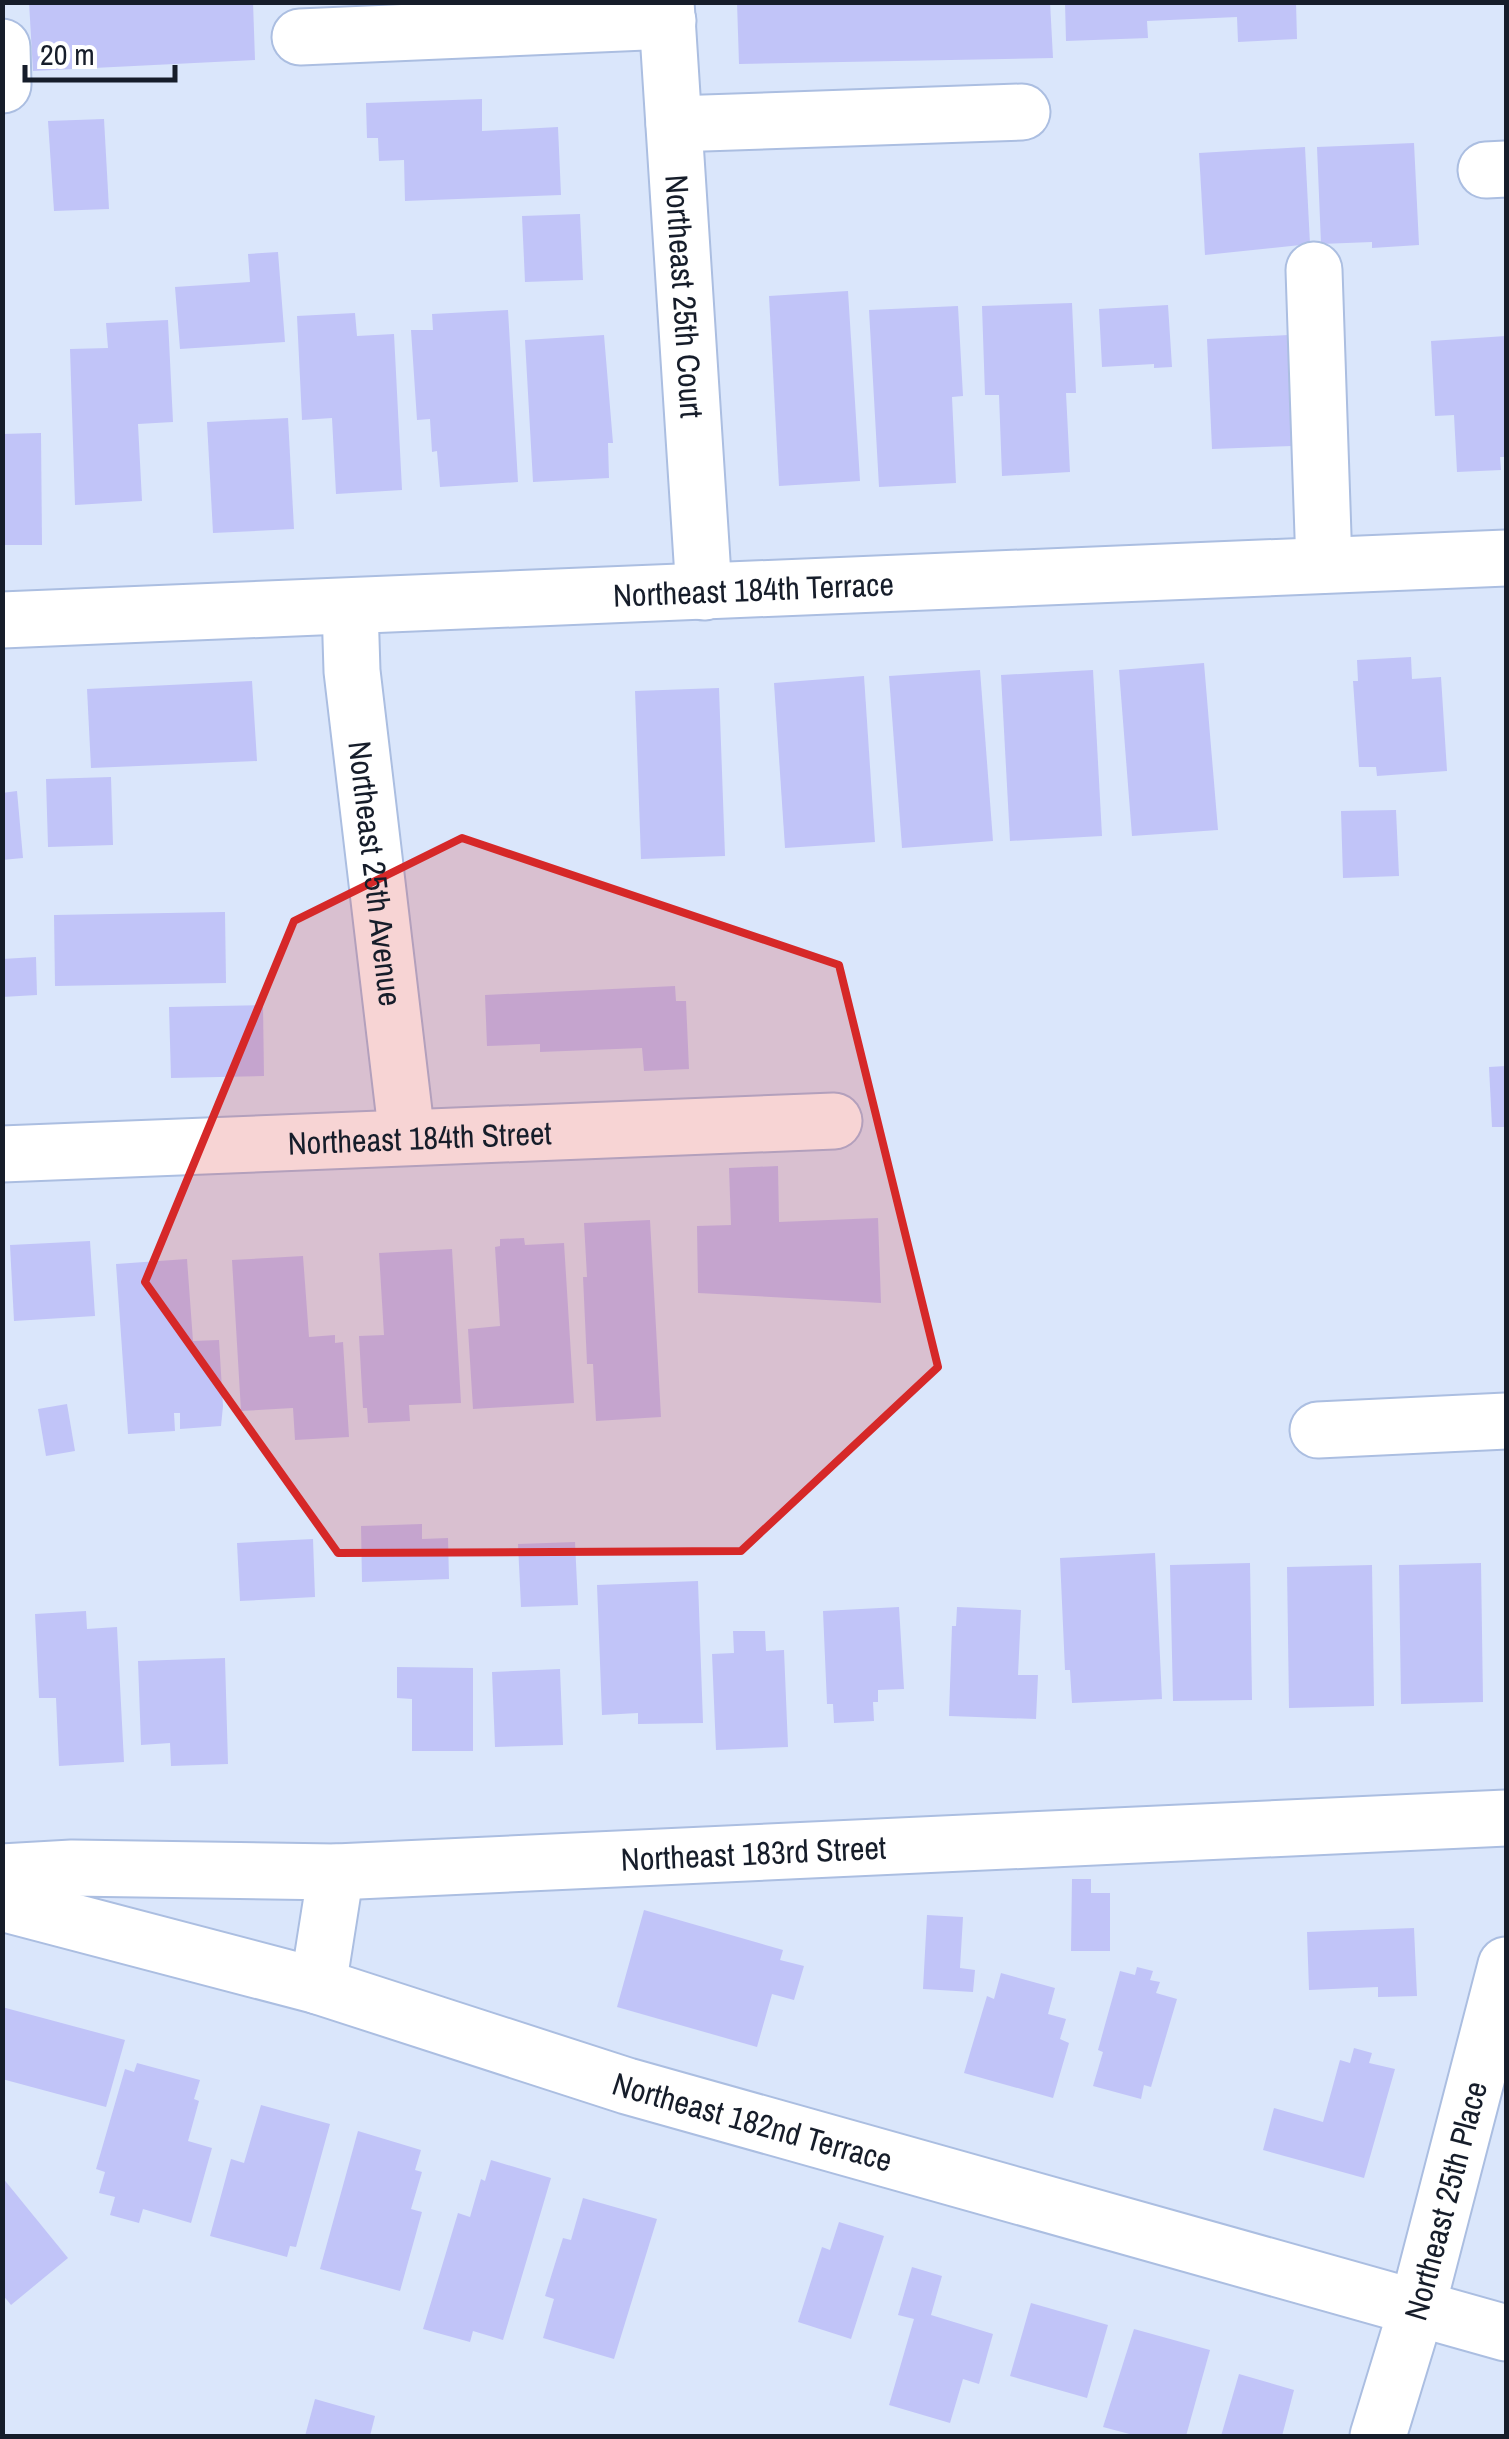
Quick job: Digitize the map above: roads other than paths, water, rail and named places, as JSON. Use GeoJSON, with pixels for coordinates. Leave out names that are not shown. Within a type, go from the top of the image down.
{"type":"FeatureCollection","features":[{"type":"Feature","properties":{"kind":"street"},"geometry":{"type":"LineString","coordinates":[[300,37],[502,16],[667,12]]}},
{"type":"Feature","properties":{"kind":"street","name":"Northeast 25th Court"},"geometry":{"type":"LineString","coordinates":[[667,12],[704,592]]}},
{"type":"Feature","properties":{"kind":"street"},"geometry":{"type":"LineString","coordinates":[[2,47],[4,85]]}},
{"type":"Feature","properties":{"kind":"street"},"geometry":{"type":"LineString","coordinates":[[674,124],[1022,112]]}},
{"type":"Feature","properties":{"kind":"street"},"geometry":{"type":"LineString","coordinates":[[1314,270],[1324,565]]}},
{"type":"Feature","properties":{"kind":"street","name":"Northeast 184th Terrace"},"geometry":{"type":"LineString","coordinates":[[2,620],[1506,558]]}},
{"type":"Feature","properties":{"kind":"street","name":"Northeast 25th Avenue"},"geometry":{"type":"LineString","coordinates":[[350,607],[352,671],[408,1137]]}},
{"type":"Feature","properties":{"kind":"street","name":"Northeast 184th Street"},"geometry":{"type":"LineString","coordinates":[[2,1154],[834,1120]]}},
{"type":"Feature","properties":{"kind":"street"},"geometry":{"type":"LineString","coordinates":[[1318,1430],[1506,1420]]}},
{"type":"Feature","properties":{"kind":"street","name":"Northeast 183rd Street"},"geometry":{"type":"LineString","coordinates":[[2,1872],[68,1893],[336,1872],[1506,1818]]}},
{"type":"Feature","properties":{"kind":"street"},"geometry":{"type":"LineString","coordinates":[[318,1986],[336,1872]]}},
{"type":"Feature","properties":{"kind":"street","name":"Northeast 182nd Terrace"},"geometry":{"type":"LineString","coordinates":[[2,1903],[68,1893],[318,1986],[627,2086],[1506,2333]]}},
{"type":"Feature","properties":{"kind":"street","name":"Northeast 25th Place"},"geometry":{"type":"LineString","coordinates":[[1378,2436],[1416,2308],[1506,1965]]}}]}
